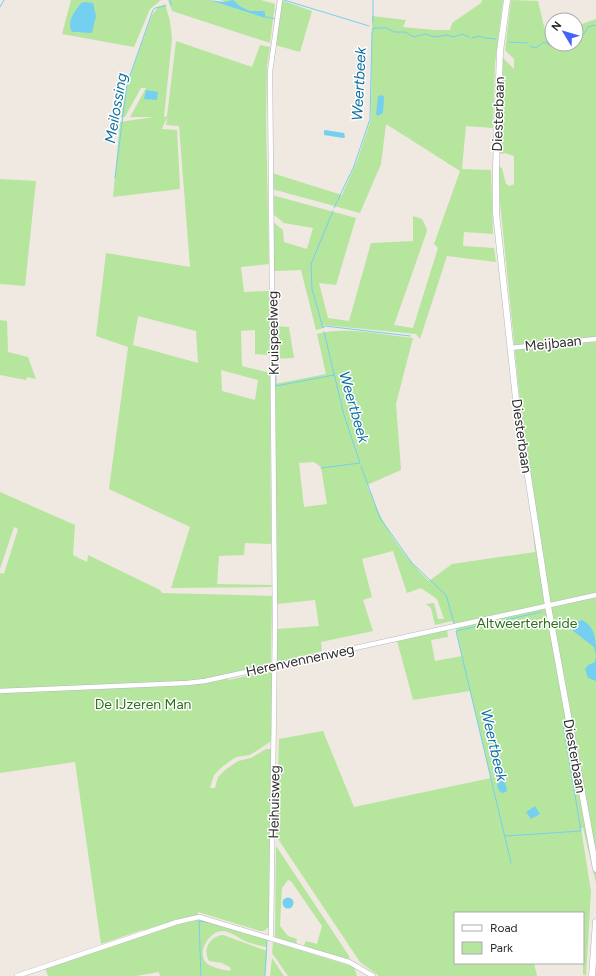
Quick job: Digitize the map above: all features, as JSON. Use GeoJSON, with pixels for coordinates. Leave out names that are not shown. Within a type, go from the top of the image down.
{"type":"FeatureCollection","features":[{"type":"Feature","properties":{"kind":"street","name":"Kruispeelweg"},"geometry":{"type":"LineString","coordinates":[[274,666],[275,461],[270,72],[280,0]]}},
{"type":"Feature","properties":{"kind":"street","name":"Diesterbaan"},"geometry":{"type":"LineString","coordinates":[[507,0],[500,51],[495,191],[510,348],[516,399],[548,606],[596,869]]}},
{"type":"Feature","properties":{"kind":"street","name":"Meijbaan"},"geometry":{"type":"LineString","coordinates":[[510,348],[596,338]]}},
{"type":"Feature","properties":{"kind":"street","name":"Herenvennenweg"},"geometry":{"type":"LineString","coordinates":[[0,691],[187,683],[274,666],[596,595]]}},
{"type":"Feature","properties":{"kind":"street","name":"Heihuisweg"},"geometry":{"type":"LineString","coordinates":[[271,938],[275,753],[274,666]]}},
{"type":"Feature","properties":{"kind":"street"},"geometry":{"type":"LineString","coordinates":[[17,976],[188,918],[208,918],[349,962],[373,976]]}},
{"type":"Feature","properties":{"kind":"street"},"geometry":{"type":"LineString","coordinates":[[592,976],[596,922]]}},
{"type":"Feature","properties":{"kind":"green space"},"geometry":{"type":"Polygon","coordinates":[[[71,0],[161,0],[150,9],[134,47],[62,34],[71,0]],[[81,3],[74,15],[77,33],[88,31],[95,22],[81,3]]]}},
{"type":"Feature","properties":{"kind":"green space"},"geometry":{"type":"Polygon","coordinates":[[[168,0],[209,0],[265,18],[220,0],[261,0],[275,4],[270,43],[172,11],[168,0]]]}},
{"type":"Feature","properties":{"kind":"green space"},"geometry":{"type":"Polygon","coordinates":[[[281,0],[312,11],[300,52],[275,45],[281,0]]]}},
{"type":"Feature","properties":{"kind":"green space"},"geometry":{"type":"Polygon","coordinates":[[[482,0],[503,0],[495,64],[493,128],[466,126],[462,169],[491,170],[493,234],[464,232],[463,246],[494,248],[496,262],[447,256],[420,339],[416,334],[323,325],[324,328],[316,330],[301,270],[274,271],[273,222],[283,230],[284,242],[307,249],[313,228],[284,223],[273,214],[272,195],[356,218],[336,285],[319,283],[328,318],[349,321],[371,243],[413,241],[413,216],[422,219],[427,229],[426,234],[394,325],[413,328],[438,248],[434,244],[460,171],[386,124],[381,164],[360,213],[272,189],[272,173],[342,195],[357,161],[371,119],[372,16],[406,20],[403,27],[450,30],[452,23],[481,3],[482,0]]]}},
{"type":"Feature","properties":{"kind":"green space","name":"Altweerterheide"},"geometry":{"type":"Polygon","coordinates":[[[511,0],[538,1],[544,26],[544,52],[584,52],[584,23],[596,19],[596,883],[583,828],[581,828],[591,892],[586,976],[583,974],[584,912],[454,912],[454,964],[534,964],[537,976],[379,976],[360,962],[276,836],[279,739],[323,731],[354,807],[491,778],[470,691],[413,700],[397,641],[447,630],[448,637],[431,640],[435,661],[462,656],[456,628],[452,621],[435,625],[431,608],[426,604],[434,603],[438,619],[444,619],[437,599],[421,588],[407,593],[393,551],[362,559],[372,597],[363,600],[373,631],[321,642],[322,651],[277,663],[277,629],[319,626],[315,600],[277,604],[275,384],[326,374],[317,334],[352,331],[413,338],[396,404],[401,470],[367,485],[385,525],[400,548],[429,581],[452,564],[535,552],[500,202],[499,167],[502,168],[506,184],[510,186],[514,184],[514,156],[505,153],[500,154],[503,58],[514,69],[514,59],[505,50],[511,0]],[[314,462],[299,463],[304,507],[327,504],[321,467],[314,462]]]}},
{"type":"Feature","properties":{"kind":"green space"},"geometry":{"type":"Polygon","coordinates":[[[165,4],[170,21],[172,39],[164,117],[167,116],[176,41],[252,67],[260,45],[270,47],[267,66],[266,120],[269,264],[241,267],[244,292],[269,291],[270,355],[255,354],[255,330],[241,331],[242,366],[270,373],[271,544],[245,543],[244,555],[219,556],[217,584],[272,585],[271,587],[171,588],[190,527],[109,489],[128,347],[96,336],[106,253],[190,267],[179,126],[166,125],[167,117],[162,129],[177,130],[180,189],[113,197],[120,122],[154,117],[130,117],[146,88],[141,88],[125,117],[121,117],[127,84],[152,15],[158,7],[165,4]],[[138,316],[133,345],[198,363],[196,331],[138,316]],[[221,370],[222,391],[255,400],[258,380],[221,370]]]}},
{"type":"Feature","properties":{"kind":"green space"},"geometry":{"type":"Polygon","coordinates":[[[0,179],[36,181],[25,286],[0,284],[0,179]]]}},
{"type":"Feature","properties":{"kind":"green space"},"geometry":{"type":"Polygon","coordinates":[[[0,320],[7,321],[8,352],[28,357],[36,379],[27,377],[26,380],[0,375],[0,320]]]}},
{"type":"Feature","properties":{"kind":"green space"},"geometry":{"type":"Polygon","coordinates":[[[274,326],[289,327],[294,358],[275,359],[274,326]]]}},
{"type":"Feature","properties":{"kind":"green space","name":"De IJzeren Man"},"geometry":{"type":"Polygon","coordinates":[[[0,492],[75,525],[73,555],[87,562],[88,555],[160,590],[162,593],[272,596],[271,664],[225,676],[228,680],[272,671],[271,737],[273,740],[250,755],[236,757],[222,767],[214,775],[210,788],[215,788],[218,777],[238,761],[251,758],[266,749],[271,749],[269,927],[264,931],[260,931],[198,912],[198,919],[267,939],[267,947],[265,947],[247,942],[224,931],[213,934],[205,944],[203,950],[205,961],[209,965],[230,971],[231,968],[222,963],[209,961],[206,952],[208,944],[214,938],[223,935],[267,951],[265,976],[160,976],[159,972],[136,976],[48,976],[45,968],[155,930],[142,930],[101,944],[75,762],[0,773],[0,573],[4,574],[18,529],[14,527],[0,569],[0,492]]]}},
{"type":"Feature","properties":{"kind":"green space"},"geometry":{"type":"Polygon","coordinates":[[[276,846],[349,956],[350,961],[303,947],[306,941],[317,944],[322,926],[291,881],[288,880],[282,888],[280,926],[288,936],[297,939],[296,945],[275,938],[276,846]]]}},
{"type":"Feature","properties":{"kind":"green space"},"geometry":{"type":"Polygon","coordinates":[[[273,942],[354,967],[357,976],[288,976],[272,953],[273,942]]]}},
{"type":"Feature","properties":{"kind":"green space"},"geometry":{"type":"Polygon","coordinates":[[[272,958],[284,976],[270,976],[272,958]]]}},
{"type":"Feature","properties":{"kind":"water"},"geometry":{"type":"Polygon","coordinates":[[[209,0],[224,2],[233,0],[241,7],[250,11],[265,12],[265,18],[209,0]]]}},
{"type":"Feature","properties":{"kind":"water"},"geometry":{"type":"Polygon","coordinates":[[[81,3],[93,3],[96,16],[92,33],[72,32],[70,24],[72,17],[81,3]]]}},
{"type":"Feature","properties":{"kind":"water"},"geometry":{"type":"Polygon","coordinates":[[[146,90],[158,92],[157,100],[144,99],[146,90]]]}},
{"type":"Feature","properties":{"kind":"water"},"geometry":{"type":"Polygon","coordinates":[[[382,95],[384,97],[383,113],[378,116],[376,114],[378,96],[382,95]]]}},
{"type":"Feature","properties":{"kind":"water"},"geometry":{"type":"Polygon","coordinates":[[[325,130],[344,133],[345,137],[324,135],[325,130]]]}},
{"type":"Feature","properties":{"kind":"water"},"geometry":{"type":"Polygon","coordinates":[[[582,620],[590,626],[593,631],[596,656],[594,647],[572,630],[574,623],[582,620]]]}},
{"type":"Feature","properties":{"kind":"water"},"geometry":{"type":"Polygon","coordinates":[[[596,656],[596,681],[588,678],[585,669],[588,665],[595,662],[596,656]]]}},
{"type":"Feature","properties":{"kind":"water"},"geometry":{"type":"Polygon","coordinates":[[[502,779],[505,781],[507,791],[503,793],[499,791],[497,785],[502,779]]]}},
{"type":"Feature","properties":{"kind":"water"},"geometry":{"type":"Polygon","coordinates":[[[535,806],[540,814],[531,819],[526,812],[535,806]]]}},
{"type":"Feature","properties":{"kind":"water"},"geometry":{"type":"Polygon","coordinates":[[[288,897],[292,899],[294,903],[292,907],[288,909],[284,907],[282,903],[284,899],[288,897]]]}},
{"type":"Feature","properties":{"kind":"waterway"},"geometry":{"type":"LineString","coordinates":[[0,7],[4,0]]}},
{"type":"Feature","properties":{"kind":"waterway","name":"Meilossing"},"geometry":{"type":"LineString","coordinates":[[170,0],[171,5]]}},
{"type":"Feature","properties":{"kind":"waterway","name":"Meilossing"},"geometry":{"type":"LineString","coordinates":[[284,0],[369,26]]}},
{"type":"Feature","properties":{"kind":"waterway"},"geometry":{"type":"LineString","coordinates":[[373,0],[373,22]]}},
{"type":"Feature","properties":{"kind":"waterway","name":"Meilossing"},"geometry":{"type":"LineString","coordinates":[[115,178],[127,84],[153,10],[155,8],[166,6]]}},
{"type":"Feature","properties":{"kind":"waterway","name":"Meilossing"},"geometry":{"type":"LineString","coordinates":[[266,17],[276,19]]}},
{"type":"Feature","properties":{"kind":"waterway","name":"Meilossing"},"geometry":{"type":"LineString","coordinates":[[584,34],[588,27],[596,25]]}},
{"type":"Feature","properties":{"kind":"waterway","name":"Weertbeek"},"geometry":{"type":"LineString","coordinates":[[334,208],[354,166],[370,119],[372,33],[374,28],[387,28],[394,32],[405,32],[414,37],[426,34],[434,37],[447,35],[454,37],[462,34],[469,37]]}},
{"type":"Feature","properties":{"kind":"waterway","name":"Meilossing"},"geometry":{"type":"LineString","coordinates":[[472,38],[479,36],[496,39]]}},
{"type":"Feature","properties":{"kind":"waterway","name":"Meilossing"},"geometry":{"type":"LineString","coordinates":[[509,42],[527,43]]}},
{"type":"Feature","properties":{"kind":"waterway","name":"Meilossing"},"geometry":{"type":"LineString","coordinates":[[530,46],[536,48],[544,42]]}},
{"type":"Feature","properties":{"kind":"waterway"},"geometry":{"type":"LineString","coordinates":[[272,85],[272,91]]}},
{"type":"Feature","properties":{"kind":"waterway","name":"Weertbeek"},"geometry":{"type":"LineString","coordinates":[[333,211],[311,264],[312,289],[323,328],[325,326],[410,336]]}},
{"type":"Feature","properties":{"kind":"waterway"},"geometry":{"type":"LineString","coordinates":[[274,290],[276,386],[334,375]]}},
{"type":"Feature","properties":{"kind":"waterway","name":"Weertbeek"},"geometry":{"type":"LineString","coordinates":[[321,468],[360,463],[344,415],[324,332]]}},
{"type":"Feature","properties":{"kind":"waterway","name":"Weertbeek"},"geometry":{"type":"LineString","coordinates":[[361,466],[380,518],[412,563],[446,595],[454,623]]}},
{"type":"Feature","properties":{"kind":"waterway","name":"Weertbeek"},"geometry":{"type":"LineString","coordinates":[[511,863],[456,631],[541,612]]}},
{"type":"Feature","properties":{"kind":"waterway"},"geometry":{"type":"LineString","coordinates":[[506,836],[581,831],[563,723]]}},
{"type":"Feature","properties":{"kind":"waterway"},"geometry":{"type":"LineString","coordinates":[[201,976],[199,921],[207,922]]}},
{"type":"Feature","properties":{"kind":"waterway"},"geometry":{"type":"LineString","coordinates":[[265,976],[266,939]]}}]}
